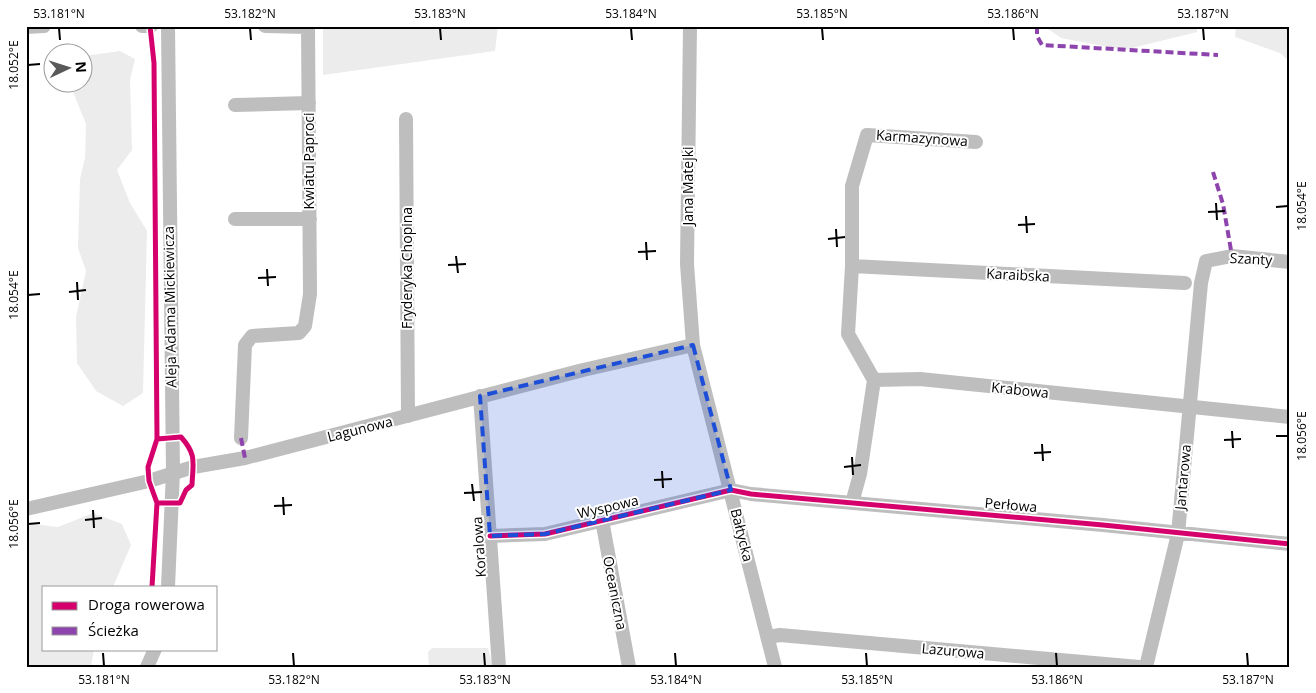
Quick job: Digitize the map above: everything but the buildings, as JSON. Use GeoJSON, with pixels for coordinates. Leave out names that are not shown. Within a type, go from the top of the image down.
{"type":"FeatureCollection","features":[{"type":"Feature","properties":{"kind":"street"},"geometry":{"type":"LineString","coordinates":[[26,26],[44,26]]}},
{"type":"Feature","properties":{"kind":"street"},"geometry":{"type":"LineString","coordinates":[[142,26],[150,26]]}},
{"type":"Feature","properties":{"kind":"street","name":"Aleja Adama Mickiewicza"},"geometry":{"type":"LineString","coordinates":[[168,26],[173,472],[168,586]]}},
{"type":"Feature","properties":{"kind":"street"},"geometry":{"type":"LineString","coordinates":[[265,26],[308,27]]}},
{"type":"Feature","properties":{"kind":"street","name":"Jana Matejki"},"geometry":{"type":"LineString","coordinates":[[690,26],[687,264],[693,345]]}},
{"type":"Feature","properties":{"kind":"street","name":"Kwiatu Paproci"},"geometry":{"type":"LineString","coordinates":[[241,438],[245,345],[252,336],[299,333],[305,326],[310,294],[308,27]]}},
{"type":"Feature","properties":{"kind":"street","name":"Kwiatu Paproci"},"geometry":{"type":"LineString","coordinates":[[235,105],[309,102]]}},
{"type":"Feature","properties":{"kind":"street","name":"Fryderyka Chopina"},"geometry":{"type":"LineString","coordinates":[[406,119],[408,416]]}},
{"type":"Feature","properties":{"kind":"street","name":"Karmazynowa"},"geometry":{"type":"LineString","coordinates":[[852,266],[852,186],[867,135],[976,142]]}},
{"type":"Feature","properties":{"kind":"street","name":"Kwiatu Paproci"},"geometry":{"type":"LineString","coordinates":[[235,219],[310,219]]}},
{"type":"Feature","properties":{"kind":"street","name":"Szanty"},"geometry":{"type":"LineString","coordinates":[[1200,283],[1206,261],[1232,256],[1290,262]]}},
{"type":"Feature","properties":{"kind":"street"},"geometry":{"type":"LineString","coordinates":[[852,266],[848,334],[874,380],[860,474],[852,503]]}},
{"type":"Feature","properties":{"kind":"street","name":"Karaibska"},"geometry":{"type":"LineString","coordinates":[[852,266],[1185,283]]}},
{"type":"Feature","properties":{"kind":"street","name":"Jantarowa"},"geometry":{"type":"LineString","coordinates":[[1146,667],[1178,534],[1200,283]]}},
{"type":"Feature","properties":{"kind":"street","name":"Lagunowa"},"geometry":{"type":"LineString","coordinates":[[26,509],[149,481],[173,472],[245,458],[480,396],[693,345]]}},
{"type":"Feature","properties":{"kind":"street","name":"Bałtycka"},"geometry":{"type":"LineString","coordinates":[[693,345],[775,667]]}},
{"type":"Feature","properties":{"kind":"street","name":"Krabowa"},"geometry":{"type":"LineString","coordinates":[[874,380],[920,379],[1290,417]]}},
{"type":"Feature","properties":{"kind":"street","name":"Koralowa"},"geometry":{"type":"LineString","coordinates":[[480,396],[499,667]]}},
{"type":"Feature","properties":{"kind":"street","name":"Perłowa"},"geometry":{"type":"LineString","coordinates":[[731,490],[751,494],[1103,524],[1178,534],[1290,544]]}},
{"type":"Feature","properties":{"kind":"street","name":"Wyspowa"},"geometry":{"type":"LineString","coordinates":[[490,536],[545,534],[731,490]]}},
{"type":"Feature","properties":{"kind":"street","name":"Oceaniczna"},"geometry":{"type":"LineString","coordinates":[[602,520],[629,667]]}},
{"type":"Feature","properties":{"kind":"street","name":"Lazurowa"},"geometry":{"type":"LineString","coordinates":[[768,637],[780,635],[1139,667]]}},
{"type":"Feature","properties":{"kind":"street"},"geometry":{"type":"LineString","coordinates":[[147,667],[155,650]]}},
{"type":"Feature","properties":{"kind":"highlighted area"},"geometry":{"type":"Polygon","coordinates":[[[693,345],[731,490],[545,534],[490,536],[480,396],[693,345]]]}},
{"type":"Feature","properties":{"kind":"shaded area"},"geometry":{"type":"Polygon","coordinates":[[[323,26],[498,26],[495,51],[323,75],[323,26]]]}},
{"type":"Feature","properties":{"kind":"shaded area"},"geometry":{"type":"Polygon","coordinates":[[[1044,26],[1197,26],[1197,32],[1124,50],[1061,38],[1044,26]]]}},
{"type":"Feature","properties":{"kind":"shaded area"},"geometry":{"type":"Polygon","coordinates":[[[1236,26],[1290,26],[1290,62],[1280,53],[1235,37],[1236,26]]]}},
{"type":"Feature","properties":{"kind":"shaded area"},"geometry":{"type":"Polygon","coordinates":[[[120,51],[135,59],[130,80],[132,150],[117,170],[130,203],[147,231],[143,393],[123,406],[96,391],[77,363],[76,317],[86,271],[78,248],[80,179],[85,158],[86,124],[73,92],[92,92],[92,55],[120,51]]]}},
{"type":"Feature","properties":{"kind":"shaded area"},"geometry":{"type":"Polygon","coordinates":[[[93,513],[122,524],[131,545],[113,586],[42,586],[42,650],[94,650],[91,667],[26,667],[26,527],[33,524],[58,527],[93,513]]]}},
{"type":"Feature","properties":{"kind":"shaded area"},"geometry":{"type":"Polygon","coordinates":[[[432,648],[488,648],[493,667],[429,667],[428,652],[432,648]]]}},
{"type":"Feature","properties":{"kind":"marked path"},"geometry":{"type":"LineString","coordinates":[[1037,26],[1037,36],[1042,45],[1218,55]]}},
{"type":"Feature","properties":{"kind":"marked path"},"geometry":{"type":"LineString","coordinates":[[1213,172],[1223,204],[1232,256]]}},
{"type":"Feature","properties":{"kind":"marked path"},"geometry":{"type":"LineString","coordinates":[[241,438],[245,458]]}},
{"type":"Feature","properties":{"kind":"cycle path"},"geometry":{"type":"LineString","coordinates":[[150,26],[154,63],[157,439],[148,467],[149,481],[157,503],[152,586]]}},
{"type":"Feature","properties":{"kind":"cycle path"},"geometry":{"type":"LineString","coordinates":[[157,439],[181,437],[190,449],[193,464],[192,485],[186,490],[180,503],[157,503]]}},
{"type":"Feature","properties":{"kind":"cycle path"},"geometry":{"type":"LineString","coordinates":[[490,536],[545,534],[731,490],[751,494],[1103,525],[1290,544]]}}]}
